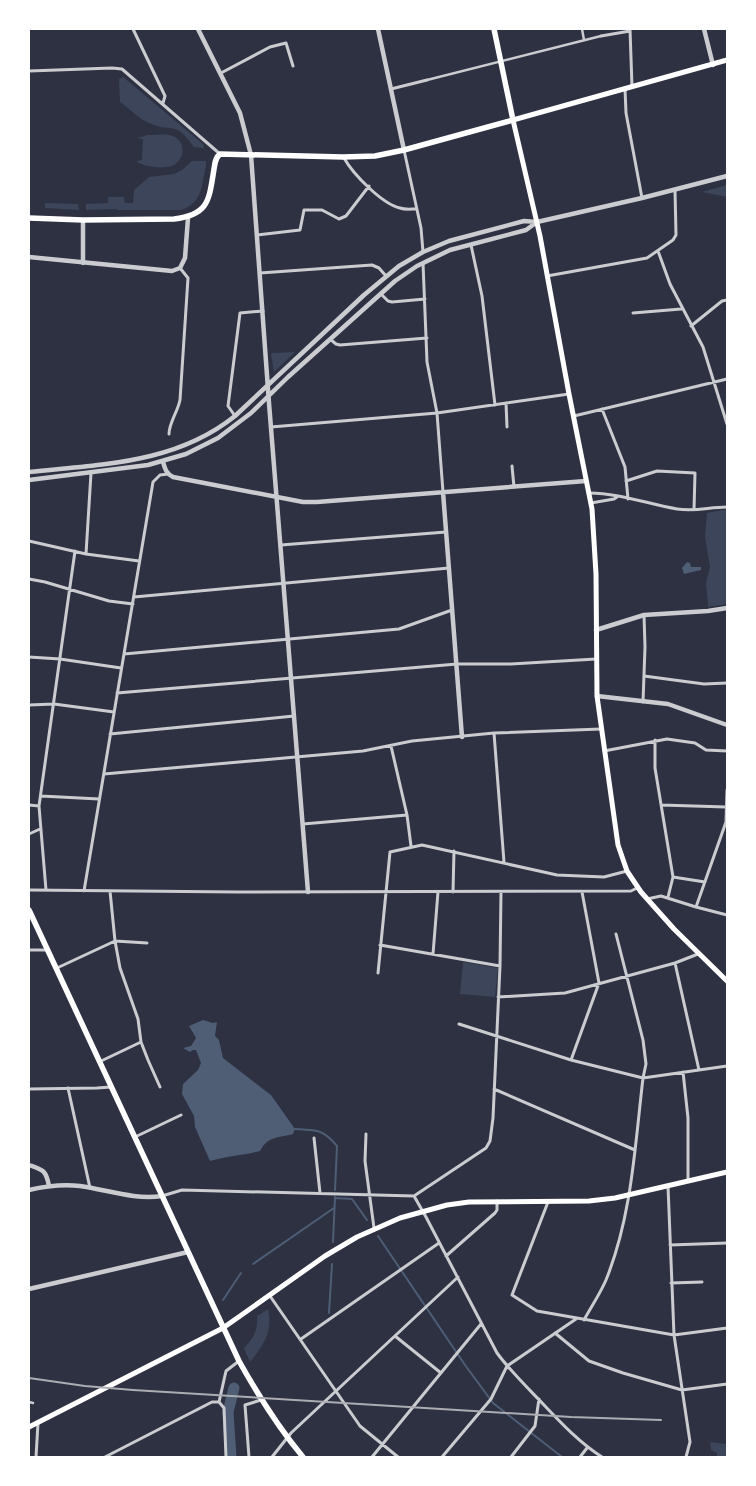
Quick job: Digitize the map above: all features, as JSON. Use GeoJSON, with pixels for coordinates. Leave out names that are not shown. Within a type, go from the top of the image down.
{"type":"FeatureCollection","features":[{"type":"Feature","properties":{"kind":"highway"},"geometry":{"type":"LineString","coordinates":[[29,218],[83,220],[188,218],[201,210],[208,199],[215,161],[217,156],[221,154],[375,156],[404,150],[513,120],[494,29]]}},
{"type":"Feature","properties":{"kind":"highway"},"geometry":{"type":"LineString","coordinates":[[29,910],[239,1362],[261,1400],[287,1438],[303,1457]]}},
{"type":"Feature","properties":{"kind":"main road"},"geometry":{"type":"LineString","coordinates":[[727,60],[513,120],[537,222],[568,394],[591,503],[594,532],[597,696],[618,845],[627,871],[638,888],[674,929],[727,981]]}},
{"type":"Feature","properties":{"kind":"main road"},"geometry":{"type":"LineString","coordinates":[[29,1427],[223,1328],[325,1256],[374,1228],[447,1205],[497,1201],[589,1200],[630,1195],[727,1172]]}},
{"type":"Feature","properties":{"kind":"street"},"geometry":{"type":"LineString","coordinates":[[133,29],[165,96],[163,103]]}},
{"type":"Feature","properties":{"kind":"street"},"geometry":{"type":"LineString","coordinates":[[198,29],[240,113],[251,155],[268,395],[308,892]]}},
{"type":"Feature","properties":{"kind":"street"},"geometry":{"type":"LineString","coordinates":[[378,29],[416,209],[423,252]]}},
{"type":"Feature","properties":{"kind":"street"},"geometry":{"type":"LineString","coordinates":[[582,29],[584,40]]}},
{"type":"Feature","properties":{"kind":"street"},"geometry":{"type":"LineString","coordinates":[[704,29],[713,65]]}},
{"type":"Feature","properties":{"kind":"street"},"geometry":{"type":"LineString","coordinates":[[391,90],[501,60],[630,30],[632,87]]}},
{"type":"Feature","properties":{"kind":"street"},"geometry":{"type":"LineString","coordinates":[[221,74],[270,47],[286,43],[294,66]]}},
{"type":"Feature","properties":{"kind":"street"},"geometry":{"type":"LineString","coordinates":[[29,70],[122,69],[221,154]]}},
{"type":"Feature","properties":{"kind":"street"},"geometry":{"type":"LineString","coordinates":[[625,90],[626,113],[642,198]]}},
{"type":"Feature","properties":{"kind":"street"},"geometry":{"type":"LineString","coordinates":[[344,157],[351,168],[388,203],[401,209],[416,209]]}},
{"type":"Feature","properties":{"kind":"street"},"geometry":{"type":"LineString","coordinates":[[29,472],[143,459],[164,454],[210,433],[235,416],[386,276],[423,252],[449,240],[524,221],[537,222],[642,198],[727,176]]}},
{"type":"Feature","properties":{"kind":"street"},"geometry":{"type":"LineString","coordinates":[[257,235],[300,230],[304,210],[322,210],[339,219],[346,216],[369,186]]}},
{"type":"Feature","properties":{"kind":"street"},"geometry":{"type":"LineString","coordinates":[[546,276],[647,258],[658,251],[673,240],[676,235],[675,190]]}},
{"type":"Feature","properties":{"kind":"street"},"geometry":{"type":"LineString","coordinates":[[29,257],[172,271],[180,268],[185,258],[188,218]]}},
{"type":"Feature","properties":{"kind":"street"},"geometry":{"type":"LineString","coordinates":[[83,220],[84,263]]}},
{"type":"Feature","properties":{"kind":"street"},"geometry":{"type":"LineString","coordinates":[[29,480],[138,467],[163,462],[186,454],[218,438],[236,426],[381,293],[423,262],[450,250],[526,230],[537,222]]}},
{"type":"Feature","properties":{"kind":"street"},"geometry":{"type":"LineString","coordinates":[[471,244],[482,296],[495,405]]}},
{"type":"Feature","properties":{"kind":"street"},"geometry":{"type":"LineString","coordinates":[[658,251],[682,310],[703,347],[727,424]]}},
{"type":"Feature","properties":{"kind":"street"},"geometry":{"type":"LineString","coordinates":[[423,262],[427,362],[437,413],[462,737]]}},
{"type":"Feature","properties":{"kind":"street"},"geometry":{"type":"LineString","coordinates":[[260,273],[372,264],[379,268],[386,276]]}},
{"type":"Feature","properties":{"kind":"street"},"geometry":{"type":"LineString","coordinates":[[169,434],[180,400],[188,278],[180,268]]}},
{"type":"Feature","properties":{"kind":"street"},"geometry":{"type":"LineString","coordinates":[[381,293],[392,302],[425,299]]}},
{"type":"Feature","properties":{"kind":"street"},"geometry":{"type":"LineString","coordinates":[[692,326],[722,301],[727,300]]}},
{"type":"Feature","properties":{"kind":"street"},"geometry":{"type":"LineString","coordinates":[[633,313],[682,310]]}},
{"type":"Feature","properties":{"kind":"street"},"geometry":{"type":"LineString","coordinates":[[235,416],[228,406],[240,313],[263,311]]}},
{"type":"Feature","properties":{"kind":"street"},"geometry":{"type":"LineString","coordinates":[[330,339],[336,344],[340,344],[427,338]]}},
{"type":"Feature","properties":{"kind":"street"},"geometry":{"type":"LineString","coordinates":[[574,416],[727,379]]}},
{"type":"Feature","properties":{"kind":"street"},"geometry":{"type":"LineString","coordinates":[[271,427],[437,413],[568,394]]}},
{"type":"Feature","properties":{"kind":"street"},"geometry":{"type":"LineString","coordinates":[[506,403],[506,427]]}},
{"type":"Feature","properties":{"kind":"street"},"geometry":{"type":"LineString","coordinates":[[602,409],[625,467],[628,499]]}},
{"type":"Feature","properties":{"kind":"street"},"geometry":{"type":"LineString","coordinates":[[163,462],[168,474],[173,477],[303,502],[586,481]]}},
{"type":"Feature","properties":{"kind":"street"},"geometry":{"type":"LineString","coordinates":[[512,466],[514,486]]}},
{"type":"Feature","properties":{"kind":"street"},"geometry":{"type":"LineString","coordinates":[[626,481],[657,471],[695,473],[694,510]]}},
{"type":"Feature","properties":{"kind":"street"},"geometry":{"type":"LineString","coordinates":[[86,554],[91,473]]}},
{"type":"Feature","properties":{"kind":"street"},"geometry":{"type":"LineString","coordinates":[[84,891],[153,482],[160,475],[168,474]]}},
{"type":"Feature","properties":{"kind":"street"},"geometry":{"type":"LineString","coordinates":[[589,493],[646,501],[678,509],[706,510],[727,507]]}},
{"type":"Feature","properties":{"kind":"street"},"geometry":{"type":"LineString","coordinates":[[591,503],[614,499],[618,496]]}},
{"type":"Feature","properties":{"kind":"street"},"geometry":{"type":"LineString","coordinates":[[281,545],[446,532]]}},
{"type":"Feature","properties":{"kind":"street"},"geometry":{"type":"LineString","coordinates":[[29,541],[86,554],[139,561]]}},
{"type":"Feature","properties":{"kind":"street"},"geometry":{"type":"LineString","coordinates":[[46,890],[39,806],[75,550]]}},
{"type":"Feature","properties":{"kind":"street"},"geometry":{"type":"LineString","coordinates":[[134,597],[449,568]]}},
{"type":"Feature","properties":{"kind":"street"},"geometry":{"type":"LineString","coordinates":[[29,580],[44,582],[109,601],[133,604]]}},
{"type":"Feature","properties":{"kind":"street"},"geometry":{"type":"LineString","coordinates":[[596,630],[644,615],[727,608]]}},
{"type":"Feature","properties":{"kind":"street"},"geometry":{"type":"LineString","coordinates":[[124,654],[399,629],[452,610]]}},
{"type":"Feature","properties":{"kind":"street"},"geometry":{"type":"LineString","coordinates":[[642,702],[645,648],[644,615]]}},
{"type":"Feature","properties":{"kind":"street"},"geometry":{"type":"LineString","coordinates":[[29,657],[60,659],[121,668]]}},
{"type":"Feature","properties":{"kind":"street"},"geometry":{"type":"LineString","coordinates":[[117,693],[457,664],[512,664],[596,660]]}},
{"type":"Feature","properties":{"kind":"street"},"geometry":{"type":"LineString","coordinates":[[644,676],[704,684],[727,683]]}},
{"type":"Feature","properties":{"kind":"street"},"geometry":{"type":"LineString","coordinates":[[597,696],[668,704],[727,725]]}},
{"type":"Feature","properties":{"kind":"street"},"geometry":{"type":"LineString","coordinates":[[29,705],[54,704],[114,712]]}},
{"type":"Feature","properties":{"kind":"street"},"geometry":{"type":"LineString","coordinates":[[110,734],[294,716]]}},
{"type":"Feature","properties":{"kind":"street"},"geometry":{"type":"LineString","coordinates":[[104,774],[363,751],[412,741],[494,733],[602,729]]}},
{"type":"Feature","properties":{"kind":"street"},"geometry":{"type":"LineString","coordinates":[[494,733],[504,862]]}},
{"type":"Feature","properties":{"kind":"street"},"geometry":{"type":"LineString","coordinates":[[604,751],[667,738],[695,743],[706,750],[727,752]]}},
{"type":"Feature","properties":{"kind":"street"},"geometry":{"type":"LineString","coordinates":[[655,740],[655,768],[673,877],[668,897]]}},
{"type":"Feature","properties":{"kind":"street"},"geometry":{"type":"LineString","coordinates":[[391,746],[407,815],[411,846]]}},
{"type":"Feature","properties":{"kind":"street"},"geometry":{"type":"LineString","coordinates":[[696,907],[726,822],[727,790]]}},
{"type":"Feature","properties":{"kind":"street"},"geometry":{"type":"LineString","coordinates":[[41,796],[99,798]]}},
{"type":"Feature","properties":{"kind":"street"},"geometry":{"type":"LineString","coordinates":[[661,804],[726,807]]}},
{"type":"Feature","properties":{"kind":"street"},"geometry":{"type":"LineString","coordinates":[[29,805],[39,806]]}},
{"type":"Feature","properties":{"kind":"street"},"geometry":{"type":"LineString","coordinates":[[303,824],[407,815]]}},
{"type":"Feature","properties":{"kind":"street"},"geometry":{"type":"LineString","coordinates":[[29,834],[40,829]]}},
{"type":"Feature","properties":{"kind":"street"},"geometry":{"type":"LineString","coordinates":[[378,973],[390,852],[422,845],[557,874],[604,876],[627,871]]}},
{"type":"Feature","properties":{"kind":"street"},"geometry":{"type":"LineString","coordinates":[[453,892],[454,851]]}},
{"type":"Feature","properties":{"kind":"street"},"geometry":{"type":"LineString","coordinates":[[673,877],[705,882]]}},
{"type":"Feature","properties":{"kind":"street"},"geometry":{"type":"LineString","coordinates":[[29,890],[631,892],[638,888]]}},
{"type":"Feature","properties":{"kind":"street"},"geometry":{"type":"LineString","coordinates":[[110,891],[120,968],[138,1019],[142,1042],[148,1060],[160,1087]]}},
{"type":"Feature","properties":{"kind":"street"},"geometry":{"type":"LineString","coordinates":[[433,954],[438,892]]}},
{"type":"Feature","properties":{"kind":"street"},"geometry":{"type":"LineString","coordinates":[[29,1190],[49,1186],[70,1185],[147,1198],[182,1190],[414,1196],[486,1148],[490,1140],[500,966],[501,892]]}},
{"type":"Feature","properties":{"kind":"street"},"geometry":{"type":"LineString","coordinates":[[571,1060],[600,984],[582,892]]}},
{"type":"Feature","properties":{"kind":"street"},"geometry":{"type":"LineString","coordinates":[[647,899],[661,896],[668,897],[727,915]]}},
{"type":"Feature","properties":{"kind":"street"},"geometry":{"type":"LineString","coordinates":[[584,1320],[606,1281],[630,1195],[642,1078],[646,1064],[643,1040],[616,934]]}},
{"type":"Feature","properties":{"kind":"street"},"geometry":{"type":"LineString","coordinates":[[56,969],[115,941],[147,943]]}},
{"type":"Feature","properties":{"kind":"street"},"geometry":{"type":"LineString","coordinates":[[380,945],[500,966]]}},
{"type":"Feature","properties":{"kind":"street"},"geometry":{"type":"LineString","coordinates":[[29,950],[47,950]]}},
{"type":"Feature","properties":{"kind":"street"},"geometry":{"type":"LineString","coordinates":[[498,997],[565,993],[675,963],[699,954]]}},
{"type":"Feature","properties":{"kind":"street"},"geometry":{"type":"LineString","coordinates":[[675,963],[699,1070]]}},
{"type":"Feature","properties":{"kind":"street"},"geometry":{"type":"LineString","coordinates":[[459,1024],[571,1060],[642,1078],[727,1066]]}},
{"type":"Feature","properties":{"kind":"street"},"geometry":{"type":"LineString","coordinates":[[99,1062],[142,1042]]}},
{"type":"Feature","properties":{"kind":"street"},"geometry":{"type":"LineString","coordinates":[[683,1072],[688,1118],[688,1181]]}},
{"type":"Feature","properties":{"kind":"street"},"geometry":{"type":"LineString","coordinates":[[29,1088],[111,1087]]}},
{"type":"Feature","properties":{"kind":"street"},"geometry":{"type":"LineString","coordinates":[[68,1088],[90,1188]]}},
{"type":"Feature","properties":{"kind":"street"},"geometry":{"type":"LineString","coordinates":[[494,1089],[635,1150]]}},
{"type":"Feature","properties":{"kind":"street"},"geometry":{"type":"LineString","coordinates":[[135,1137],[182,1115]]}},
{"type":"Feature","properties":{"kind":"street"},"geometry":{"type":"LineString","coordinates":[[366,1134],[365,1161],[374,1228]]}},
{"type":"Feature","properties":{"kind":"street"},"geometry":{"type":"LineString","coordinates":[[314,1138],[320,1193]]}},
{"type":"Feature","properties":{"kind":"street"},"geometry":{"type":"LineString","coordinates":[[29,1165],[43,1170],[49,1186]]}},
{"type":"Feature","properties":{"kind":"street"},"geometry":{"type":"LineString","coordinates":[[668,1186],[674,1336],[690,1442],[686,1457]]}},
{"type":"Feature","properties":{"kind":"street"},"geometry":{"type":"LineString","coordinates":[[414,1196],[497,1353],[539,1400],[587,1448],[602,1457]]}},
{"type":"Feature","properties":{"kind":"street"},"geometry":{"type":"LineString","coordinates":[[446,1256],[498,1210],[497,1201]]}},
{"type":"Feature","properties":{"kind":"street"},"geometry":{"type":"LineString","coordinates":[[548,1201],[512,1295],[537,1310],[576,1319],[674,1336],[727,1328]]}},
{"type":"Feature","properties":{"kind":"street"},"geometry":{"type":"LineString","coordinates":[[301,1339],[440,1243]]}},
{"type":"Feature","properties":{"kind":"street"},"geometry":{"type":"LineString","coordinates":[[670,1245],[727,1243]]}},
{"type":"Feature","properties":{"kind":"street"},"geometry":{"type":"LineString","coordinates":[[29,1289],[188,1252]]}},
{"type":"Feature","properties":{"kind":"street"},"geometry":{"type":"LineString","coordinates":[[272,1457],[291,1433],[458,1277]]}},
{"type":"Feature","properties":{"kind":"street"},"geometry":{"type":"LineString","coordinates":[[671,1283],[702,1282]]}},
{"type":"Feature","properties":{"kind":"street"},"geometry":{"type":"LineString","coordinates":[[270,1296],[360,1426],[398,1457]]}},
{"type":"Feature","properties":{"kind":"street"},"geometry":{"type":"LineString","coordinates":[[442,1457],[491,1399],[508,1365],[576,1319]]}},
{"type":"Feature","properties":{"kind":"street"},"geometry":{"type":"LineString","coordinates":[[372,1457],[481,1324]]}},
{"type":"Feature","properties":{"kind":"street"},"geometry":{"type":"LineString","coordinates":[[555,1333],[589,1361],[623,1373],[682,1390],[727,1384]]}},
{"type":"Feature","properties":{"kind":"street"},"geometry":{"type":"LineString","coordinates":[[395,1336],[441,1373]]}},
{"type":"Feature","properties":{"kind":"street"},"geometry":{"type":"LineString","coordinates":[[219,1402],[226,1371],[239,1362]]}},
{"type":"Feature","properties":{"kind":"street"},"geometry":{"type":"LineString","coordinates":[[249,1457],[245,1405],[261,1400]]}},
{"type":"Feature","properties":{"kind":"street"},"geometry":{"type":"LineString","coordinates":[[511,1457],[535,1426],[539,1400]]}},
{"type":"Feature","properties":{"kind":"street"},"geometry":{"type":"LineString","coordinates":[[29,1402],[33,1403]]}},
{"type":"Feature","properties":{"kind":"street"},"geometry":{"type":"LineString","coordinates":[[105,1457],[212,1402],[219,1402]]}},
{"type":"Feature","properties":{"kind":"street"},"geometry":{"type":"LineString","coordinates":[[219,1402],[224,1408],[226,1457]]}},
{"type":"Feature","properties":{"kind":"street"},"geometry":{"type":"LineString","coordinates":[[36,1457],[38,1422]]}},
{"type":"Feature","properties":{"kind":"street"},"geometry":{"type":"LineString","coordinates":[[580,1457],[587,1448]]}},
{"type":"Feature","properties":{"kind":"shaded area"},"geometry":{"type":"Polygon","coordinates":[[[122,76],[203,144],[204,148],[194,147],[178,130],[157,126],[145,121],[120,102],[119,79],[122,76]]]}},
{"type":"Feature","properties":{"kind":"shaded area"},"geometry":{"type":"Polygon","coordinates":[[[148,135],[169,135],[179,140],[182,152],[176,164],[159,167],[137,162],[142,160],[143,139],[137,138],[148,135]]]}},
{"type":"Feature","properties":{"kind":"shaded area"},"geometry":{"type":"Polygon","coordinates":[[[192,161],[206,161],[206,166],[200,193],[188,207],[181,210],[86,210],[86,204],[108,203],[108,197],[124,197],[125,203],[133,203],[134,190],[149,177],[174,174],[192,161]]]}},
{"type":"Feature","properties":{"kind":"shaded area"},"geometry":{"type":"Polygon","coordinates":[[[727,185],[727,197],[702,192],[727,185]]]}},
{"type":"Feature","properties":{"kind":"shaded area"},"geometry":{"type":"Polygon","coordinates":[[[45,203],[78,204],[79,210],[45,208],[45,203]]]}},
{"type":"Feature","properties":{"kind":"shaded area"},"geometry":{"type":"Polygon","coordinates":[[[295,352],[274,372],[272,353],[295,352]]]}},
{"type":"Feature","properties":{"kind":"shaded area"},"geometry":{"type":"Polygon","coordinates":[[[727,509],[727,604],[708,607],[706,583],[710,567],[705,537],[707,513],[727,509]]]}},
{"type":"Feature","properties":{"kind":"shaded area"},"geometry":{"type":"Polygon","coordinates":[[[687,562],[690,563],[691,567],[701,567],[701,570],[684,574],[682,568],[687,562]]]}},
{"type":"Feature","properties":{"kind":"shaded area"},"geometry":{"type":"Polygon","coordinates":[[[463,962],[498,968],[495,997],[460,994],[463,962]]]}},
{"type":"Feature","properties":{"kind":"shaded area"},"geometry":{"type":"Polygon","coordinates":[[[203,1020],[213,1023],[217,1022],[215,1036],[219,1040],[223,1058],[271,1095],[295,1129],[293,1134],[270,1140],[260,1151],[210,1161],[195,1127],[194,1116],[182,1094],[183,1084],[198,1070],[201,1063],[196,1050],[190,1052],[183,1048],[191,1046],[196,1038],[189,1026],[203,1020]]]}},
{"type":"Feature","properties":{"kind":"shaded area"},"geometry":{"type":"Polygon","coordinates":[[[268,1309],[269,1324],[266,1337],[250,1362],[244,1348],[255,1334],[257,1316],[268,1309]]]}},
{"type":"Feature","properties":{"kind":"shaded area"},"geometry":{"type":"Polygon","coordinates":[[[710,1442],[727,1444],[727,1457],[717,1457],[717,1453],[711,1450],[710,1442]]]}},
{"type":"Feature","properties":{"kind":"waterway"},"geometry":{"type":"LineString","coordinates":[[295,1129],[323,1133],[337,1146],[335,1190]]}},
{"type":"Feature","properties":{"kind":"waterway"},"geometry":{"type":"LineString","coordinates":[[333,1242],[335,1197]]}},
{"type":"Feature","properties":{"kind":"waterway"},"geometry":{"type":"LineString","coordinates":[[335,1198],[352,1199],[367,1220]]}},
{"type":"Feature","properties":{"kind":"waterway"},"geometry":{"type":"LineString","coordinates":[[253,1264],[334,1208]]}},
{"type":"Feature","properties":{"kind":"waterway"},"geometry":{"type":"LineString","coordinates":[[378,1236],[465,1365],[493,1403],[562,1457]]}},
{"type":"Feature","properties":{"kind":"waterway"},"geometry":{"type":"LineString","coordinates":[[329,1313],[332,1264]]}},
{"type":"Feature","properties":{"kind":"waterway"},"geometry":{"type":"LineString","coordinates":[[223,1300],[241,1273]]}},
{"type":"Feature","properties":{"kind":"waterway"},"geometry":{"type":"LineString","coordinates":[[231,1457],[228,1412],[234,1388]]}},
{"type":"Feature","properties":{"kind":"railway"},"geometry":{"type":"LineString","coordinates":[[29,1378],[85,1386],[133,1390],[571,1417],[661,1420]]}}]}
